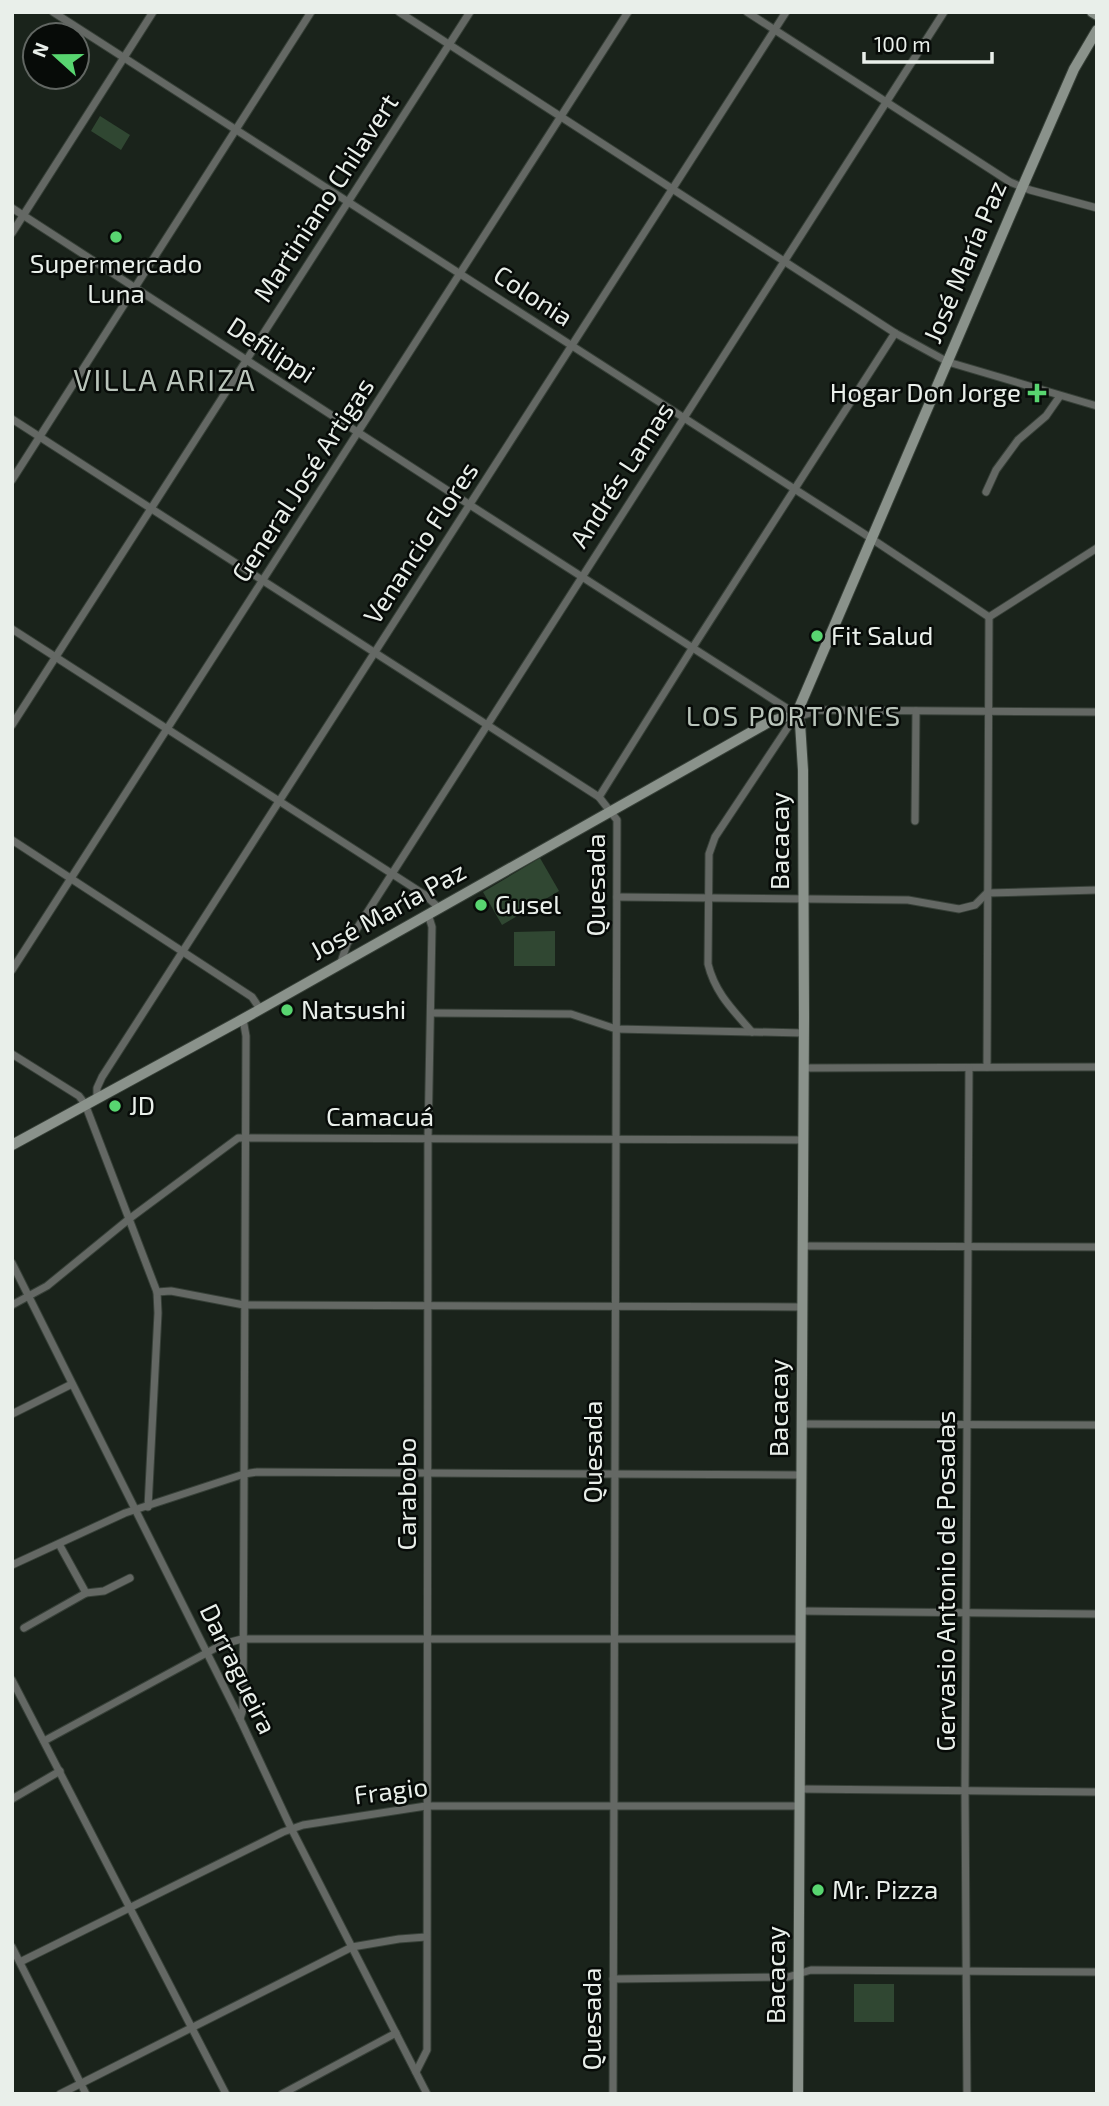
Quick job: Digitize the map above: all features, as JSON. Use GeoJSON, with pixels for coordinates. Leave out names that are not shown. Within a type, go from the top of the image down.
{"type":"FeatureCollection","features":[{"type":"Feature","properties":{"kind":"street","name":"Colonia"},"geometry":{"type":"LineString","coordinates":[[52,12],[989,617]]}},
{"type":"Feature","properties":{"kind":"street"},"geometry":{"type":"LineString","coordinates":[[12,233],[153,12]]}},
{"type":"Feature","properties":{"kind":"street"},"geometry":{"type":"LineString","coordinates":[[12,480],[311,12]]}},
{"type":"Feature","properties":{"kind":"street"},"geometry":{"type":"LineString","coordinates":[[399,12],[895,333],[948,362],[1097,406]]}},
{"type":"Feature","properties":{"kind":"street","name":"Martiniano Chilavert"},"geometry":{"type":"LineString","coordinates":[[12,725],[470,12]]}},
{"type":"Feature","properties":{"kind":"street","name":"General José Artigas"},"geometry":{"type":"LineString","coordinates":[[12,970],[628,12]]}},
{"type":"Feature","properties":{"kind":"street"},"geometry":{"type":"LineString","coordinates":[[747,12],[1021,188],[1097,208]]}},
{"type":"Feature","properties":{"kind":"street","name":"Venancio Flores"},"geometry":{"type":"LineString","coordinates":[[97,1098],[97,1088],[102,1077],[786,12]]}},
{"type":"Feature","properties":{"kind":"street","name":"Andrés Lamas"},"geometry":{"type":"LineString","coordinates":[[341,962],[347,944],[486,724],[944,12]]}},
{"type":"Feature","properties":{"kind":"street"},"geometry":{"type":"LineString","coordinates":[[1092,12],[1097,15]]}},
{"type":"Feature","properties":{"kind":"street","name":"José María Paz"},"geometry":{"type":"LineString","coordinates":[[12,1145],[243,1019],[769,722],[794,716],[872,540],[1021,188],[1074,69],[1097,30]]}},
{"type":"Feature","properties":{"kind":"street","name":"Defilippi"},"geometry":{"type":"LineString","coordinates":[[12,208],[470,506],[693,647],[794,716]]}},
{"type":"Feature","properties":{"kind":"street"},"geometry":{"type":"LineString","coordinates":[[600,797],[895,333]]}},
{"type":"Feature","properties":{"kind":"street"},"geometry":{"type":"LineString","coordinates":[[986,492],[996,470],[1018,440],[1046,416],[1060,396]]}},
{"type":"Feature","properties":{"kind":"street"},"geometry":{"type":"LineString","coordinates":[[12,419],[600,797],[612,811]]}},
{"type":"Feature","properties":{"kind":"street"},"geometry":{"type":"LineString","coordinates":[[987,1067],[989,617],[1097,548]]}},
{"type":"Feature","properties":{"kind":"street"},"geometry":{"type":"LineString","coordinates":[[12,629],[432,900],[439,908]]}},
{"type":"Feature","properties":{"kind":"street"},"geometry":{"type":"LineString","coordinates":[[915,821],[916,710]]}},
{"type":"Feature","properties":{"kind":"street"},"geometry":{"type":"LineString","coordinates":[[752,1032],[722,998],[711,977],[708,964],[710,846],[794,716],[814,711],[1097,712]]}},
{"type":"Feature","properties":{"kind":"street","name":"Bacacay"},"geometry":{"type":"LineString","coordinates":[[794,716],[804,899],[798,2094]]}},
{"type":"Feature","properties":{"kind":"street","name":"Quesada"},"geometry":{"type":"LineString","coordinates":[[612,811],[619,825],[615,1139],[613,2094]]}},
{"type":"Feature","properties":{"kind":"street"},"geometry":{"type":"LineString","coordinates":[[12,840],[252,997],[260,1009]]}},
{"type":"Feature","properties":{"kind":"street"},"geometry":{"type":"LineString","coordinates":[[617,897],[908,900],[958,909],[975,905],[987,893],[1097,891]]}},
{"type":"Feature","properties":{"kind":"street","name":"Carabobo"},"geometry":{"type":"LineString","coordinates":[[416,2072],[427,2050],[428,1138],[432,927],[428,914]]}},
{"type":"Feature","properties":{"kind":"street"},"geometry":{"type":"LineString","coordinates":[[431,1013],[571,1014],[616,1029],[803,1033]]}},
{"type":"Feature","properties":{"kind":"street"},"geometry":{"type":"LineString","coordinates":[[240,1719],[243,1709],[246,1036],[243,1019]]}},
{"type":"Feature","properties":{"kind":"street"},"geometry":{"type":"LineString","coordinates":[[12,1054],[79,1097],[85,1104],[157,1292],[148,1507]]}},
{"type":"Feature","properties":{"kind":"street"},"geometry":{"type":"LineString","coordinates":[[804,1068],[1097,1067]]}},
{"type":"Feature","properties":{"kind":"street","name":"Gervasio Antonio de Posadas"},"geometry":{"type":"LineString","coordinates":[[967,2094],[965,1790],[968,1068]]}},
{"type":"Feature","properties":{"kind":"street"},"geometry":{"type":"LineString","coordinates":[[12,1305],[47,1286],[129,1219],[233,1141],[244,1137]]}},
{"type":"Feature","properties":{"kind":"street","name":"Camacuá"},"geometry":{"type":"LineString","coordinates":[[244,1137],[804,1140]]}},
{"type":"Feature","properties":{"kind":"street"},"geometry":{"type":"LineString","coordinates":[[802,1246],[1097,1247]]}},
{"type":"Feature","properties":{"kind":"street","name":"Darragueira"},"geometry":{"type":"LineString","coordinates":[[12,1264],[426,2094]]}},
{"type":"Feature","properties":{"kind":"street"},"geometry":{"type":"LineString","coordinates":[[157,1292],[244,1305],[803,1307]]}},
{"type":"Feature","properties":{"kind":"street"},"geometry":{"type":"LineString","coordinates":[[12,1414],[72,1384]]}},
{"type":"Feature","properties":{"kind":"street"},"geometry":{"type":"LineString","coordinates":[[801,1424],[1097,1425]]}},
{"type":"Feature","properties":{"kind":"street"},"geometry":{"type":"LineString","coordinates":[[12,1564],[134,1511],[257,1472],[801,1475]]}},
{"type":"Feature","properties":{"kind":"street"},"geometry":{"type":"LineString","coordinates":[[59,1544],[86,1593]]}},
{"type":"Feature","properties":{"kind":"street"},"geometry":{"type":"LineString","coordinates":[[24,1629],[86,1593],[104,1591],[131,1578]]}},
{"type":"Feature","properties":{"kind":"street"},"geometry":{"type":"LineString","coordinates":[[800,1611],[1097,1614]]}},
{"type":"Feature","properties":{"kind":"street"},"geometry":{"type":"LineString","coordinates":[[44,1741],[207,1652],[242,1639],[800,1639]]}},
{"type":"Feature","properties":{"kind":"street"},"geometry":{"type":"LineString","coordinates":[[12,1680],[226,2094]]}},
{"type":"Feature","properties":{"kind":"street"},"geometry":{"type":"LineString","coordinates":[[12,1799],[60,1772]]}},
{"type":"Feature","properties":{"kind":"street"},"geometry":{"type":"LineString","coordinates":[[800,1788],[1097,1792]]}},
{"type":"Feature","properties":{"kind":"street","name":"Fragio"},"geometry":{"type":"LineString","coordinates":[[20,1962],[291,1828],[426,1806],[800,1806]]}},
{"type":"Feature","properties":{"kind":"street"},"geometry":{"type":"LineString","coordinates":[[60,2094],[352,1947],[426,1937]]}},
{"type":"Feature","properties":{"kind":"street"},"geometry":{"type":"LineString","coordinates":[[12,1947],[86,2094]]}},
{"type":"Feature","properties":{"kind":"street"},"geometry":{"type":"LineString","coordinates":[[613,1979],[788,1977],[811,1970],[1097,1972]]}},
{"type":"Feature","properties":{"kind":"street"},"geometry":{"type":"LineString","coordinates":[[282,2094],[396,2033]]}},
{"type":"Feature","properties":{"kind":"green space"},"geometry":{"type":"Polygon","coordinates":[[[100,116],[130,135],[121,150],[91,131],[100,116]]]}},
{"type":"Feature","properties":{"kind":"green space"},"geometry":{"type":"Polygon","coordinates":[[[540,858],[559,891],[502,925],[483,892],[540,858]]]}},
{"type":"Feature","properties":{"kind":"green space"},"geometry":{"type":"Polygon","coordinates":[[[555,931],[555,966],[514,966],[514,932],[555,931]]]}},
{"type":"Feature","properties":{"kind":"green space"},"geometry":{"type":"Polygon","coordinates":[[[854,1984],[894,1984],[894,2022],[854,2022],[854,1984]]]}},
{"type":"Feature","properties":{"kind":"place","name":"Supermercado Luna"},"geometry":{"type":"Point","coordinates":[116,237]}},
{"type":"Feature","properties":{"kind":"place","name":"Hogar Don Jorge"},"geometry":{"type":"Point","coordinates":[1037,393]}},
{"type":"Feature","properties":{"kind":"place","name":"Fit Salud"},"geometry":{"type":"Point","coordinates":[817,636]}},
{"type":"Feature","properties":{"kind":"place","name":"Gusel"},"geometry":{"type":"Point","coordinates":[481,905]}},
{"type":"Feature","properties":{"kind":"place","name":"Natsushi"},"geometry":{"type":"Point","coordinates":[287,1010]}},
{"type":"Feature","properties":{"kind":"place","name":"JD"},"geometry":{"type":"Point","coordinates":[115,1106]}},
{"type":"Feature","properties":{"kind":"place","name":"Mr. Pizza"},"geometry":{"type":"Point","coordinates":[818,1890]}},
{"type":"Feature","properties":{"kind":"district","name":"VILLA ARIZA"},"geometry":{"type":"Point","coordinates":[165,381]}},
{"type":"Feature","properties":{"kind":"district","name":"LOS PORTONES"},"geometry":{"type":"Point","coordinates":[794,716]}}]}
